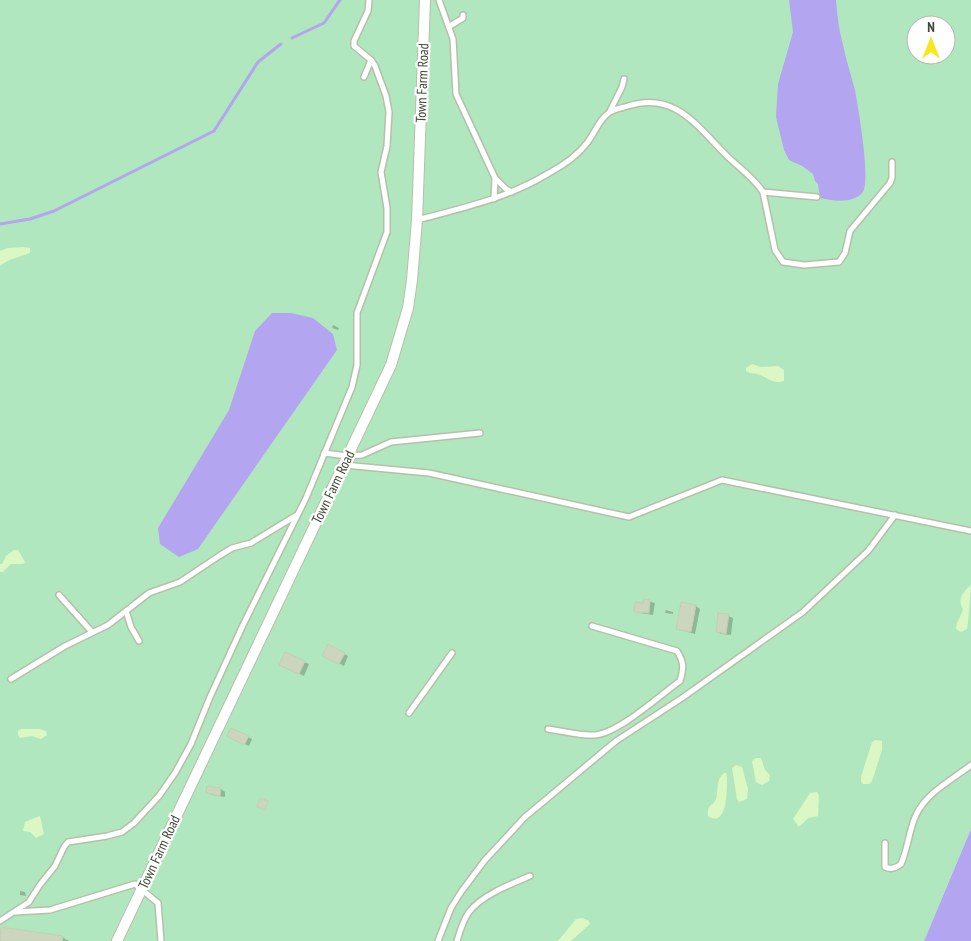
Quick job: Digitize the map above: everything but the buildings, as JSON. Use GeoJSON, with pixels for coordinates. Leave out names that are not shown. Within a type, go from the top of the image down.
{"type":"FeatureCollection","features":[{"type":"Feature","properties":{"kind":"street","name":"Town Farm Road"},"geometry":{"type":"LineString","coordinates":[[117,941],[346,461],[391,365],[400,340],[408,308],[412,280],[417,220],[425,0]]}},
{"type":"Feature","properties":{"kind":"lane"},"geometry":{"type":"LineString","coordinates":[[0,921],[29,902],[38,886],[55,866],[68,842],[122,832],[134,823],[159,796],[175,773],[191,744],[228,657],[297,515],[352,387],[357,365],[357,313],[387,232],[387,208],[381,172],[388,138],[389,112],[386,96],[375,66],[371,60],[354,46],[354,41],[368,11],[369,0]]}},
{"type":"Feature","properties":{"kind":"lane"},"geometry":{"type":"LineString","coordinates":[[440,0],[442,11],[450,26],[453,39],[456,94],[495,178],[512,192]]}},
{"type":"Feature","properties":{"kind":"lane"},"geometry":{"type":"LineString","coordinates":[[450,26],[463,18],[463,15]]}},
{"type":"Feature","properties":{"kind":"lane"},"geometry":{"type":"LineString","coordinates":[[364,77],[371,60]]}},
{"type":"Feature","properties":{"kind":"lane"},"geometry":{"type":"LineString","coordinates":[[417,220],[494,199],[528,186],[568,162],[588,141],[610,111],[624,79]]}},
{"type":"Feature","properties":{"kind":"lane"},"geometry":{"type":"LineString","coordinates":[[610,111],[636,103],[656,101],[673,107],[686,115],[726,156],[755,180],[763,192],[775,250],[783,262],[804,265],[839,262],[845,253],[850,231],[890,183],[892,178],[892,162]]}},
{"type":"Feature","properties":{"kind":"lane"},"geometry":{"type":"LineString","coordinates":[[494,199],[495,178]]}},
{"type":"Feature","properties":{"kind":"lane"},"geometry":{"type":"LineString","coordinates":[[763,192],[817,197]]}},
{"type":"Feature","properties":{"kind":"lane"},"geometry":{"type":"LineString","coordinates":[[346,461],[390,442],[480,433]]}},
{"type":"Feature","properties":{"kind":"lane"},"geometry":{"type":"LineString","coordinates":[[324,453],[346,461],[429,473],[629,516],[722,480],[971,531]]}},
{"type":"Feature","properties":{"kind":"lane"},"geometry":{"type":"LineString","coordinates":[[11,679],[65,646],[108,625],[149,593],[180,582],[232,548],[251,543],[297,515]]}},
{"type":"Feature","properties":{"kind":"lane"},"geometry":{"type":"LineString","coordinates":[[438,941],[451,908],[461,892],[485,860],[525,816],[616,741],[682,698],[803,612],[868,551],[895,515]]}},
{"type":"Feature","properties":{"kind":"lane"},"geometry":{"type":"LineString","coordinates":[[59,595],[92,632]]}},
{"type":"Feature","properties":{"kind":"lane"},"geometry":{"type":"LineString","coordinates":[[126,611],[138,641]]}},
{"type":"Feature","properties":{"kind":"lane"},"geometry":{"type":"LineString","coordinates":[[548,729],[595,735],[607,732],[622,724],[680,680],[684,670],[683,660],[677,651],[592,626]]}},
{"type":"Feature","properties":{"kind":"lane"},"geometry":{"type":"LineString","coordinates":[[409,713],[452,653]]}},
{"type":"Feature","properties":{"kind":"lane"},"geometry":{"type":"LineString","coordinates":[[885,844],[884,867],[888,869],[896,868],[901,864],[914,821],[921,806],[932,793],[971,765]]}},
{"type":"Feature","properties":{"kind":"lane"},"geometry":{"type":"LineString","coordinates":[[457,941],[470,912],[480,902],[530,876]]}},
{"type":"Feature","properties":{"kind":"lane"},"geometry":{"type":"LineString","coordinates":[[14,912],[50,910],[134,884],[158,903],[161,941]]}},
{"type":"Feature","properties":{"kind":"shaded area"},"geometry":{"type":"Polygon","coordinates":[[[0,0],[971,0],[971,829],[924,941],[0,941],[0,0]]]}},
{"type":"Feature","properties":{"kind":"shaded area"},"geometry":{"type":"Polygon","coordinates":[[[789,0],[836,0],[840,34],[855,90],[866,174],[863,192],[859,196],[848,200],[837,201],[820,198],[818,184],[813,174],[789,160],[784,150],[776,117],[778,84],[793,32],[789,0]]]}},
{"type":"Feature","properties":{"kind":"shaded area"},"geometry":{"type":"Polygon","coordinates":[[[272,313],[291,313],[313,318],[333,334],[337,350],[198,549],[179,557],[160,544],[158,528],[229,410],[255,331],[272,313]]]}},
{"type":"Feature","properties":{"kind":"shaded area"},"geometry":{"type":"Polygon","coordinates":[[[971,829],[971,941],[924,941],[971,829]]]}},
{"type":"Feature","properties":{"kind":"sand"},"geometry":{"type":"Polygon","coordinates":[[[7,248],[30,248],[30,253],[10,260],[0,266],[0,251],[7,248]]]}},
{"type":"Feature","properties":{"kind":"sand"},"geometry":{"type":"Polygon","coordinates":[[[752,364],[761,367],[778,366],[784,370],[784,381],[774,381],[746,371],[746,368],[752,364]]]}},
{"type":"Feature","properties":{"kind":"sand"},"geometry":{"type":"Polygon","coordinates":[[[14,550],[18,550],[25,562],[23,564],[11,564],[3,572],[0,572],[0,564],[14,550]]]}},
{"type":"Feature","properties":{"kind":"sand"},"geometry":{"type":"Polygon","coordinates":[[[971,585],[967,629],[961,632],[956,629],[963,609],[961,599],[963,593],[971,585]]]}},
{"type":"Feature","properties":{"kind":"sand"},"geometry":{"type":"Polygon","coordinates":[[[21,729],[39,729],[46,731],[47,735],[41,739],[32,736],[20,738],[18,731],[21,729]]]}},
{"type":"Feature","properties":{"kind":"sand"},"geometry":{"type":"Polygon","coordinates":[[[875,740],[882,741],[882,750],[872,781],[869,784],[863,784],[861,777],[872,742],[875,740]]]}},
{"type":"Feature","properties":{"kind":"sand"},"geometry":{"type":"Polygon","coordinates":[[[756,758],[761,758],[765,770],[770,775],[769,781],[762,785],[756,782],[752,761],[756,758]]]}},
{"type":"Feature","properties":{"kind":"sand"},"geometry":{"type":"Polygon","coordinates":[[[736,765],[742,767],[748,789],[747,799],[739,802],[732,768],[736,765]]]}},
{"type":"Feature","properties":{"kind":"sand"},"geometry":{"type":"Polygon","coordinates":[[[726,773],[727,777],[725,806],[723,812],[715,819],[708,816],[708,809],[716,799],[718,782],[726,773]]]}},
{"type":"Feature","properties":{"kind":"sand"},"geometry":{"type":"Polygon","coordinates":[[[817,792],[819,796],[818,816],[808,818],[798,826],[793,819],[810,793],[817,792]]]}},
{"type":"Feature","properties":{"kind":"sand"},"geometry":{"type":"Polygon","coordinates":[[[40,816],[44,834],[36,838],[30,832],[23,831],[25,822],[40,816]]]}},
{"type":"Feature","properties":{"kind":"sand"},"geometry":{"type":"Polygon","coordinates":[[[582,918],[589,921],[590,924],[571,941],[558,941],[576,919],[582,918]]]}},
{"type":"Feature","properties":{"kind":"waterway"},"geometry":{"type":"LineString","coordinates":[[292,38],[324,23],[340,0]]}},
{"type":"Feature","properties":{"kind":"waterway"},"geometry":{"type":"LineString","coordinates":[[0,224],[30,219],[54,211],[214,131],[258,62],[281,44]]}}]}
